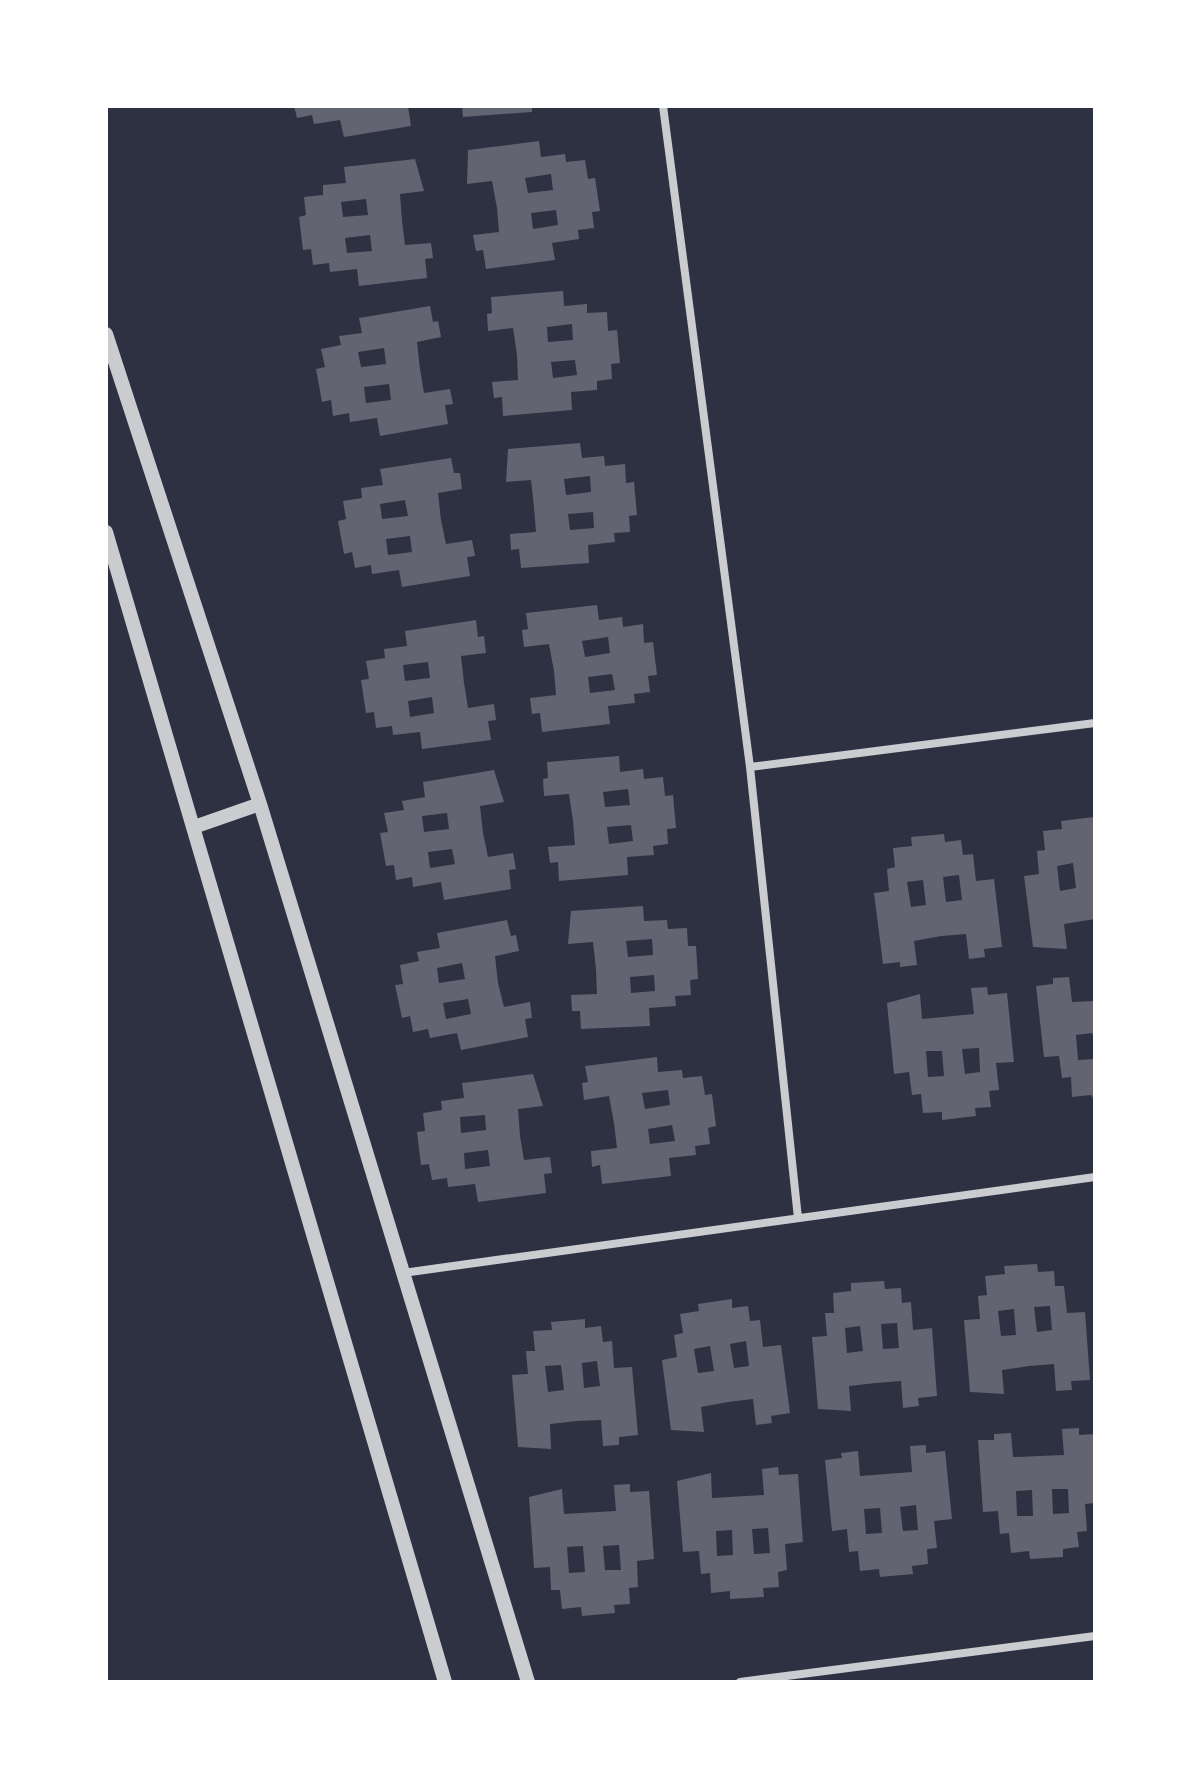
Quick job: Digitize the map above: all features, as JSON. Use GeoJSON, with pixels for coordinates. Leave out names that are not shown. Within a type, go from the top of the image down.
{"type":"FeatureCollection","features":[{"type":"Feature","properties":{"kind":"street"},"geometry":{"type":"LineString","coordinates":[[663,106],[750,767],[798,1218]]}},
{"type":"Feature","properties":{"kind":"street"},"geometry":{"type":"LineString","coordinates":[[106,334],[260,804],[528,1682]]}},
{"type":"Feature","properties":{"kind":"street"},"geometry":{"type":"LineString","coordinates":[[106,532],[445,1682]]}},
{"type":"Feature","properties":{"kind":"street"},"geometry":{"type":"LineString","coordinates":[[750,767],[1095,723]]}},
{"type":"Feature","properties":{"kind":"street"},"geometry":{"type":"LineString","coordinates":[[194,827],[260,804]]}},
{"type":"Feature","properties":{"kind":"street"},"geometry":{"type":"LineString","coordinates":[[403,1273],[1095,1177]]}},
{"type":"Feature","properties":{"kind":"street"},"geometry":{"type":"LineString","coordinates":[[740,1682],[1095,1636]]}},
{"type":"Feature","properties":{"kind":"building"},"geometry":{"type":"Polygon","coordinates":[[[294,106],[408,106],[411,126],[344,137],[340,120],[314,124],[312,115],[297,118],[294,106]]]}},
{"type":"Feature","properties":{"kind":"building"},"geometry":{"type":"Polygon","coordinates":[[[462,106],[532,106],[532,112],[463,117],[462,106]]]}},
{"type":"Feature","properties":{"kind":"building"},"geometry":{"type":"Polygon","coordinates":[[[539,141],[541,157],[565,154],[566,162],[585,160],[588,179],[595,178],[600,211],[592,212],[594,228],[578,230],[579,239],[552,243],[555,260],[486,269],[483,250],[476,251],[473,235],[499,232],[497,208],[492,181],[467,184],[468,150],[539,141]],[[551,174],[525,178],[528,193],[553,190],[551,174]],[[556,210],[531,213],[533,229],[558,225],[556,210]]]}},
{"type":"Feature","properties":{"kind":"building"},"geometry":{"type":"Polygon","coordinates":[[[415,159],[424,191],[400,194],[402,221],[405,245],[431,243],[433,258],[425,259],[427,278],[359,286],[357,269],[330,272],[329,263],[313,265],[311,249],[303,250],[299,217],[306,215],[304,197],[323,195],[323,185],[346,183],[344,167],[415,159]],[[366,199],[341,202],[343,217],[368,215],[366,199]],[[370,235],[345,238],[347,253],[372,251],[370,235]]]}},
{"type":"Feature","properties":{"kind":"building"},"geometry":{"type":"Polygon","coordinates":[[[563,291],[564,306],[587,304],[587,313],[607,312],[608,331],[617,330],[620,363],[611,364],[612,379],[597,381],[597,390],[571,392],[572,410],[503,416],[502,397],[494,398],[492,382],[518,380],[517,355],[513,328],[488,331],[487,314],[492,313],[491,297],[563,291]],[[572,324],[547,327],[548,342],[573,340],[572,324]],[[575,360],[551,362],[553,378],[577,375],[575,360]]]}},
{"type":"Feature","properties":{"kind":"building"},"geometry":{"type":"Polygon","coordinates":[[[430,306],[433,322],[438,321],[441,337],[417,342],[420,369],[424,393],[450,389],[453,404],[445,405],[448,424],[380,436],[377,418],[350,422],[349,413],[333,416],[331,400],[322,402],[316,369],[325,367],[321,349],[341,345],[339,336],[362,333],[359,318],[430,306]],[[384,348],[358,352],[361,367],[386,364],[384,348]],[[389,384],[364,387],[366,403],[391,400],[389,384]]]}},
{"type":"Feature","properties":{"kind":"building"},"geometry":{"type":"Polygon","coordinates":[[[580,443],[582,458],[604,456],[605,466],[625,464],[626,483],[634,482],[637,515],[629,516],[630,532],[614,533],[615,542],[588,545],[589,563],[521,568],[519,549],[511,550],[510,534],[536,532],[534,507],[531,480],[506,482],[508,449],[580,443]],[[590,476],[564,479],[566,495],[591,492],[590,476]],[[593,512],[568,514],[570,530],[594,528],[593,512]]]}},
{"type":"Feature","properties":{"kind":"building"},"geometry":{"type":"Polygon","coordinates":[[[451,458],[454,473],[460,473],[462,489],[438,493],[441,520],[446,544],[472,540],[475,556],[467,557],[470,576],[402,587],[399,570],[372,574],[371,565],[355,568],[352,552],[344,554],[338,521],[346,519],[343,501],[362,498],[361,488],[383,485],[380,469],[451,458]],[[405,500],[380,504],[382,519],[408,516],[405,500]],[[410,536],[386,539],[388,555],[412,552],[410,536]]]}},
{"type":"Feature","properties":{"kind":"building"},"geometry":{"type":"Polygon","coordinates":[[[597,605],[599,620],[622,617],[623,627],[643,624],[644,643],[653,642],[657,675],[648,676],[650,692],[634,694],[635,703],[608,706],[610,724],[542,732],[540,713],[532,714],[530,698],[556,695],[554,671],[549,644],[524,647],[522,630],[528,629],[526,613],[597,605]],[[608,637],[582,641],[585,657],[610,653],[608,637]],[[612,674],[588,677],[590,693],[615,690],[612,674]]]}},
{"type":"Feature","properties":{"kind":"building"},"geometry":{"type":"Polygon","coordinates":[[[476,620],[478,637],[484,636],[486,653],[461,656],[464,683],[468,708],[494,704],[496,720],[488,721],[491,740],[422,749],[420,732],[393,735],[392,726],[376,728],[374,712],[366,713],[361,680],[369,679],[366,661],[385,658],[384,649],[407,646],[405,631],[476,620]],[[428,662],[403,665],[405,681],[430,678],[428,662]],[[432,697],[408,701],[410,717],[434,713],[432,697]]]}},
{"type":"Feature","properties":{"kind":"building"},"geometry":{"type":"Polygon","coordinates":[[[619,756],[620,772],[643,769],[644,779],[663,777],[665,796],[673,795],[676,828],[667,829],[668,844],[653,846],[654,855],[627,857],[628,875],[559,881],[558,862],[550,863],[548,847],[575,845],[573,821],[569,794],[544,796],[543,779],[548,778],[547,762],[619,756]],[[628,789],[603,792],[605,807],[630,805],[628,789]],[[631,825],[607,827],[609,844],[633,841],[631,825]]]}},
{"type":"Feature","properties":{"kind":"building"},"geometry":{"type":"Polygon","coordinates":[[[494,770],[504,802],[480,806],[483,833],[488,857],[513,853],[516,869],[509,870],[511,889],[444,900],[441,882],[413,887],[412,877],[396,880],[394,865],[386,866],[380,833],[388,832],[384,813],[404,810],[402,801],[425,797],[423,782],[494,770]],[[447,813],[422,816],[424,832],[449,829],[447,813]],[[452,849],[428,852],[430,868],[455,864],[452,849]]]}},
{"type":"Feature","properties":{"kind":"building"},"geometry":{"type":"Polygon","coordinates":[[[1094,817],[1095,919],[1064,924],[1067,949],[1033,947],[1024,876],[1039,874],[1037,851],[1045,850],[1043,831],[1062,829],[1061,821],[1094,817]],[[1073,863],[1057,866],[1060,891],[1076,888],[1073,863]]]}},
{"type":"Feature","properties":{"kind":"building"},"geometry":{"type":"Polygon","coordinates":[[[944,834],[945,842],[961,840],[963,855],[973,854],[976,881],[994,879],[1002,947],[984,949],[985,957],[969,959],[966,934],[941,936],[914,941],[917,965],[900,967],[900,962],[883,964],[874,893],[889,891],[887,869],[895,867],[893,848],[912,846],[911,837],[944,834]],[[959,875],[943,877],[946,902],[962,900],[959,875]],[[923,880],[907,882],[911,907],[926,905],[923,880]]]}},
{"type":"Feature","properties":{"kind":"building"},"geometry":{"type":"Polygon","coordinates":[[[643,906],[644,921],[667,920],[668,929],[687,928],[688,946],[696,946],[698,979],[690,980],[691,995],[675,996],[676,1006],[649,1008],[650,1026],[581,1029],[580,1011],[572,1011],[571,995],[597,994],[596,969],[593,942],[568,944],[571,911],[643,906]],[[652,939],[626,941],[628,957],[653,955],[652,939]],[[654,975],[630,977],[631,993],[655,991],[654,975]]]}},
{"type":"Feature","properties":{"kind":"building"},"geometry":{"type":"Polygon","coordinates":[[[507,920],[511,936],[516,935],[519,951],[495,956],[498,983],[504,1007],[530,1002],[532,1018],[525,1019],[528,1037],[461,1050],[457,1033],[430,1038],[428,1029],[413,1032],[410,1016],[402,1018],[395,985],[403,984],[400,965],[419,961],[417,952],[440,948],[437,933],[507,920]],[[462,963],[437,968],[439,983],[465,979],[462,963]],[[468,999],[443,1003],[446,1019],[471,1014],[468,999]]]}},
{"type":"Feature","properties":{"kind":"building"},"geometry":{"type":"Polygon","coordinates":[[[1069,977],[1072,1002],[1095,1001],[1095,1041],[1092,1033],[1076,1035],[1078,1060],[1095,1059],[1095,1102],[1091,1095],[1072,1097],[1071,1077],[1062,1078],[1059,1056],[1044,1057],[1036,986],[1053,984],[1053,978],[1069,977]]]}},
{"type":"Feature","properties":{"kind":"building"},"geometry":{"type":"Polygon","coordinates":[[[987,987],[988,995],[1007,993],[1014,1062],[996,1063],[999,1090],[989,1091],[991,1107],[975,1108],[976,1116],[942,1120],[942,1112],[923,1113],[921,1094],[912,1095],[909,1072],[894,1074],[887,1003],[920,994],[922,1019],[974,1014],[971,988],[987,987]],[[979,1048],[962,1049],[965,1074],[980,1072],[979,1048]],[[926,1051],[928,1077],[944,1076],[942,1051],[926,1051]]]}},
{"type":"Feature","properties":{"kind":"building"},"geometry":{"type":"Polygon","coordinates":[[[657,1057],[658,1072],[682,1070],[683,1078],[702,1076],[705,1095],[712,1094],[716,1126],[708,1128],[710,1144],[695,1146],[696,1155],[669,1158],[671,1176],[602,1184],[600,1165],[592,1167],[591,1151],[617,1148],[614,1123],[609,1096],[584,1100],[582,1083],[588,1082],[585,1066],[657,1057]],[[668,1090],[642,1093],[645,1109],[670,1105],[668,1090]],[[672,1125],[648,1129],[650,1144],[675,1141],[672,1125]]]}},
{"type":"Feature","properties":{"kind":"building"},"geometry":{"type":"Polygon","coordinates":[[[533,1074],[543,1106],[518,1109],[520,1136],[524,1160],[550,1157],[552,1173],[544,1174],[546,1193],[478,1202],[475,1184],[448,1187],[447,1178],[432,1180],[429,1164],[421,1165],[417,1132],[425,1131],[423,1113],[442,1110],[441,1101],[464,1098],[462,1083],[533,1074]],[[485,1115],[460,1117],[461,1133],[486,1130],[485,1115]],[[488,1150],[464,1153],[465,1169],[490,1166],[488,1150]]]}},
{"type":"Feature","properties":{"kind":"building"},"geometry":{"type":"Polygon","coordinates":[[[1037,1264],[1038,1272],[1054,1271],[1055,1286],[1064,1286],[1067,1313],[1085,1312],[1090,1380],[1071,1381],[1072,1390],[1056,1391],[1054,1364],[1029,1366],[1002,1370],[1004,1394],[970,1392],[964,1320],[980,1319],[978,1296],[987,1295],[985,1276],[1005,1274],[1004,1266],[1037,1264]],[[1050,1306],[1034,1307],[1037,1332],[1052,1330],[1050,1306]],[[1014,1309],[998,1311],[1001,1336],[1016,1335],[1014,1309]]]}},
{"type":"Feature","properties":{"kind":"building"},"geometry":{"type":"Polygon","coordinates":[[[884,1281],[885,1289],[901,1288],[902,1303],[911,1302],[913,1330],[932,1328],[937,1396],[918,1398],[919,1406],[903,1408],[901,1381],[876,1383],[849,1386],[851,1411],[818,1409],[812,1337],[827,1336],[825,1313],[834,1313],[833,1293],[851,1291],[851,1283],[884,1281]],[[897,1323],[881,1324],[883,1349],[899,1348],[897,1323]],[[860,1326],[845,1328],[847,1353],[863,1351],[860,1326]]]}},
{"type":"Feature","properties":{"kind":"building"},"geometry":{"type":"Polygon","coordinates":[[[732,1299],[732,1308],[748,1306],[750,1321],[760,1320],[763,1347],[781,1345],[790,1413],[771,1416],[772,1423],[756,1425],[753,1399],[728,1402],[701,1407],[704,1432],[671,1430],[662,1360],[677,1357],[674,1335],[683,1333],[680,1314],[699,1311],[698,1304],[732,1299]],[[746,1341],[730,1344],[734,1368],[749,1366],[746,1341]],[[710,1346],[694,1349],[698,1373],[714,1371],[710,1346]]]}},
{"type":"Feature","properties":{"kind":"building"},"geometry":{"type":"Polygon","coordinates":[[[585,1319],[585,1328],[601,1326],[603,1342],[612,1341],[614,1368],[632,1367],[638,1435],[619,1437],[619,1445],[603,1446],[601,1420],[577,1421],[550,1424],[551,1449],[518,1447],[512,1375],[528,1374],[526,1351],[535,1351],[533,1331],[552,1330],[551,1322],[585,1319]],[[597,1361],[582,1363],[584,1388],[600,1386],[597,1361]],[[561,1365],[545,1366],[548,1392],[564,1390],[561,1365]]]}},
{"type":"Feature","properties":{"kind":"building"},"geometry":{"type":"Polygon","coordinates":[[[1079,1428],[1079,1435],[1095,1434],[1095,1503],[1085,1504],[1087,1531],[1077,1532],[1079,1547],[1063,1549],[1063,1557],[1030,1559],[1029,1551],[1011,1553],[1009,1533],[1000,1534],[998,1511],[983,1512],[978,1440],[994,1440],[994,1434],[1011,1433],[1013,1457],[1064,1455],[1062,1429],[1079,1428]],[[1052,1489],[1053,1514],[1069,1513],[1068,1489],[1052,1489]],[[1032,1490],[1016,1491],[1017,1516],[1033,1516],[1032,1490]]]}},
{"type":"Feature","properties":{"kind":"building"},"geometry":{"type":"Polygon","coordinates":[[[926,1445],[926,1453],[945,1451],[952,1519],[934,1521],[937,1548],[927,1549],[928,1564],[912,1566],[913,1574],[880,1577],[879,1569],[860,1571],[858,1551],[849,1552],[847,1529],[832,1531],[825,1460],[842,1458],[841,1453],[858,1451],[860,1476],[912,1472],[910,1446],[926,1445]],[[916,1505],[900,1507],[903,1531],[918,1530],[916,1505]],[[880,1508],[864,1509],[866,1534],[882,1533],[880,1508]]]}},
{"type":"Feature","properties":{"kind":"building"},"geometry":{"type":"Polygon","coordinates":[[[778,1467],[779,1475],[798,1474],[803,1542],[785,1544],[787,1570],[778,1572],[779,1587],[763,1588],[764,1597],[730,1599],[730,1591],[711,1593],[710,1573],[701,1574],[699,1551],[683,1552],[677,1481],[711,1473],[712,1498],[764,1495],[762,1469],[778,1467]],[[768,1528],[752,1529],[754,1554],[770,1553],[768,1528]],[[732,1530],[716,1531],[717,1556],[733,1555],[732,1530]]]}},
{"type":"Feature","properties":{"kind":"building"},"geometry":{"type":"Polygon","coordinates":[[[630,1484],[630,1492],[649,1491],[654,1559],[637,1561],[638,1587],[629,1588],[630,1604],[614,1605],[615,1613],[582,1616],[581,1607],[562,1609],[560,1590],[551,1590],[550,1567],[534,1568],[529,1497],[562,1489],[564,1514],[616,1511],[614,1485],[630,1484]],[[619,1545],[603,1546],[605,1570],[621,1570],[619,1545]],[[583,1546],[567,1547],[569,1573],[585,1572],[583,1546]]]}}]}
